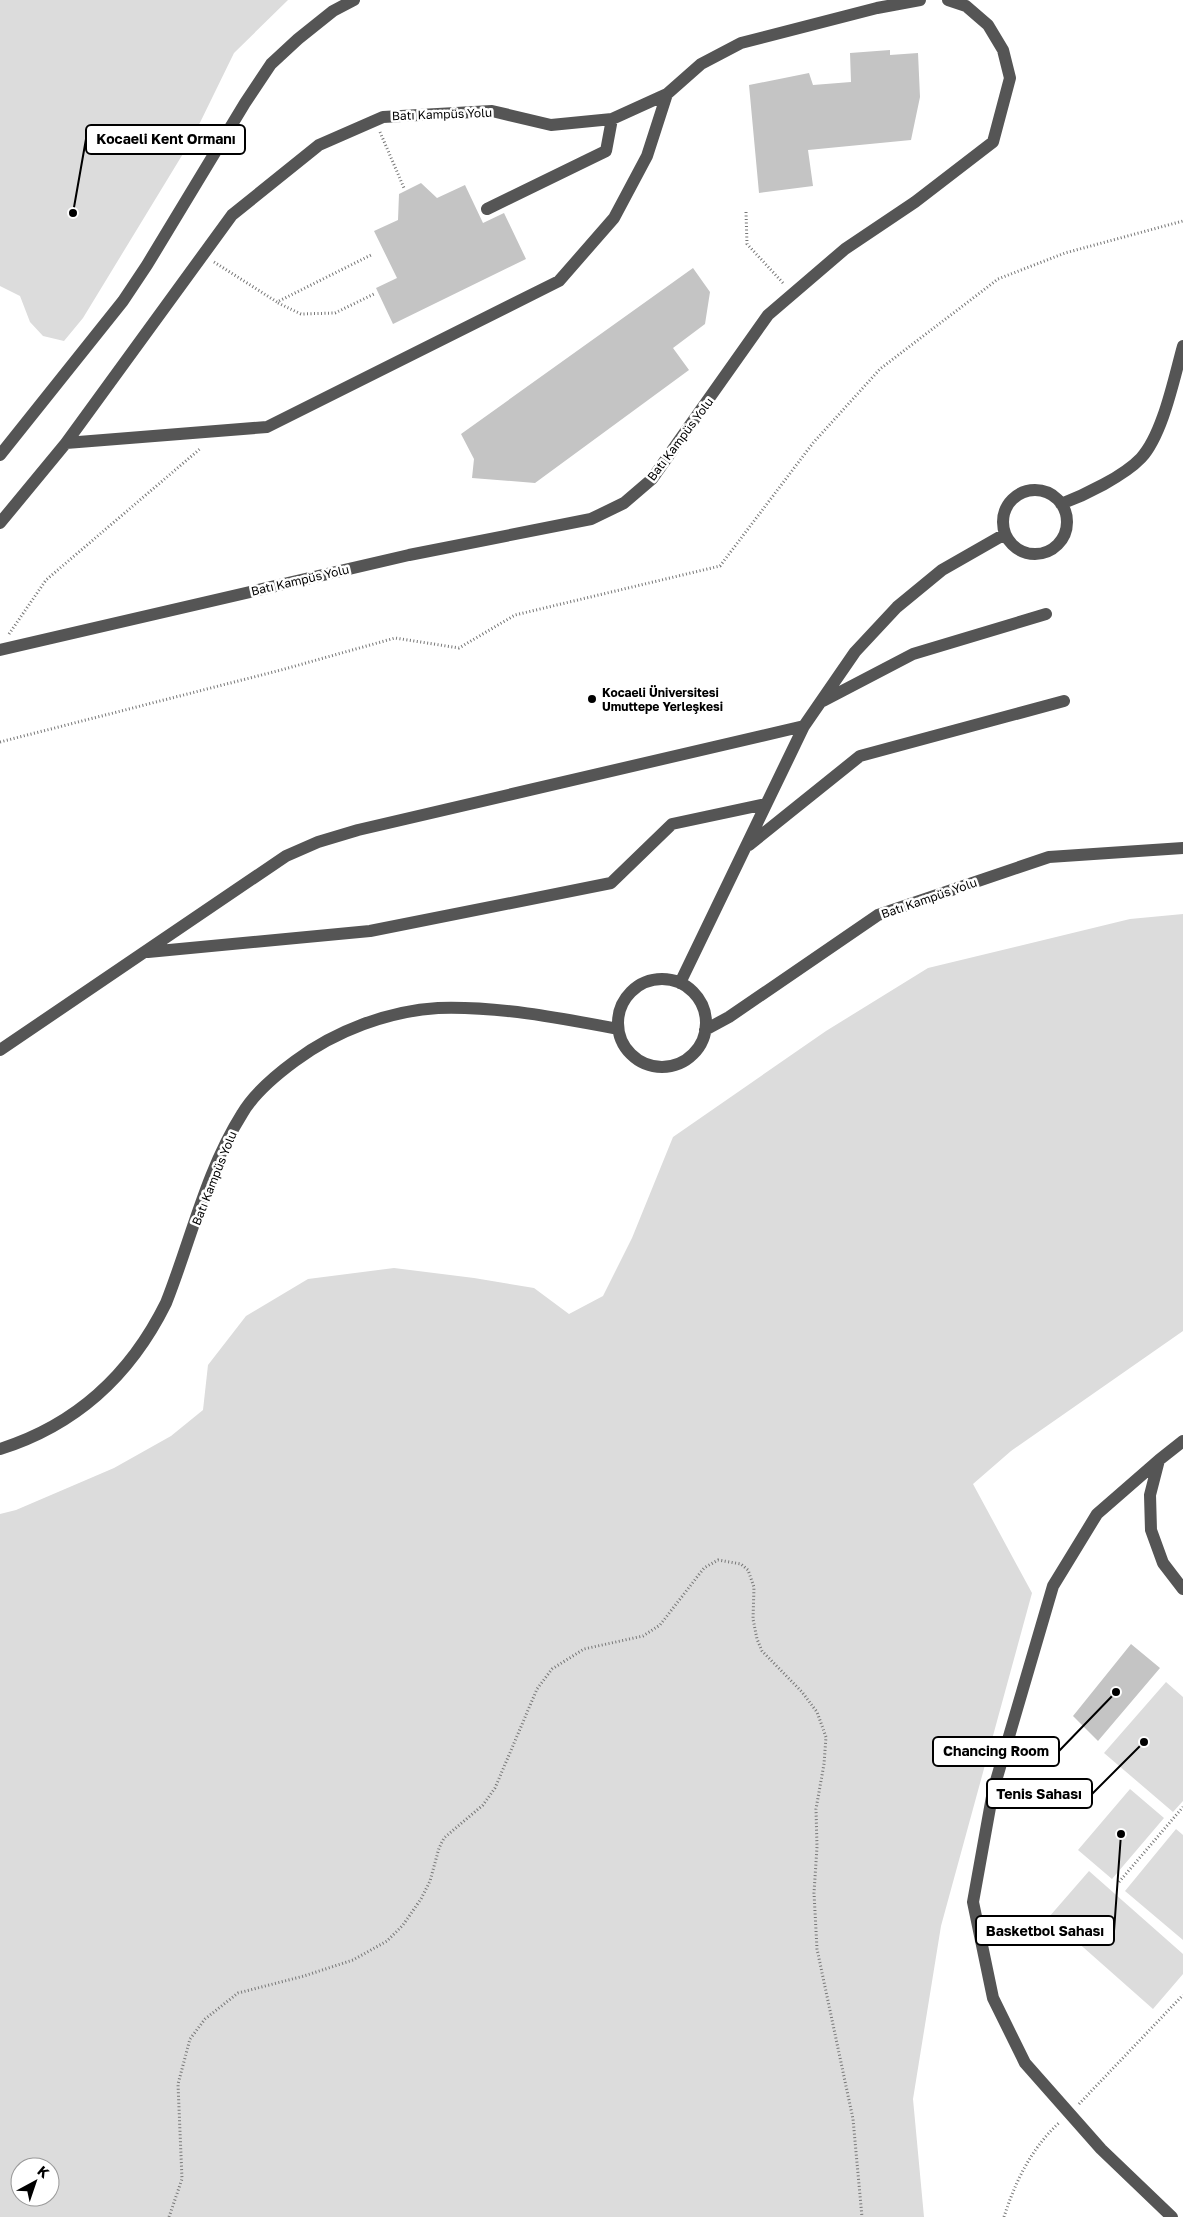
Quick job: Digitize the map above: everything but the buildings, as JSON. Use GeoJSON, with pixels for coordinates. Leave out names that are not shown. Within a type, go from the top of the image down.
{"type":"FeatureCollection","features":[{"type":"Feature","properties":{"kind":"street"},"geometry":{"type":"LineString","coordinates":[[0,455],[123,301],[271,64],[298,38],[334,11],[354,0]]}},
{"type":"Feature","properties":{"kind":"street","name":"Batı Kampüs Yolu"},"geometry":{"type":"LineString","coordinates":[[0,523],[66,443],[232,215],[319,145],[383,116],[492,110],[551,125],[612,119],[667,94],[701,64],[741,43],[876,8],[920,0]]}},
{"type":"Feature","properties":{"kind":"street","name":"Batı Kampüs Yolu"},"geometry":{"type":"LineString","coordinates":[[2,645],[409,555],[591,519],[624,503],[652,479],[768,315],[845,249],[915,202],[993,142],[1010,78],[1004,50],[988,25],[966,6],[948,0]]}},
{"type":"Feature","properties":{"kind":"street"},"geometry":{"type":"LineString","coordinates":[[66,443],[267,427],[558,281],[614,218],[647,156],[667,94]]}},
{"type":"Feature","properties":{"kind":"street"},"geometry":{"type":"LineString","coordinates":[[487,209],[606,151],[612,119]]}},
{"type":"Feature","properties":{"kind":"street"},"geometry":{"type":"LineString","coordinates":[[1062,504],[1090,492],[1141,458],[1155,434],[1168,400],[1183,346]]}},
{"type":"Feature","properties":{"kind":"street"},"geometry":{"type":"LineString","coordinates":[[1035,490],[1045,492],[1062,504],[1066,514],[1067,525],[1064,535],[1058,544],[1050,550],[1040,554],[1024,552],[1011,543],[1005,534],[1003,524],[1004,513],[1008,504],[1015,496],[1025,491],[1035,490]]}},
{"type":"Feature","properties":{"kind":"street"},"geometry":{"type":"LineString","coordinates":[[680,983],[804,726],[854,652],[897,607],[942,570],[1005,534]]}},
{"type":"Feature","properties":{"kind":"street"},"geometry":{"type":"LineString","coordinates":[[820,702],[913,654],[1046,614]]}},
{"type":"Feature","properties":{"kind":"street"},"geometry":{"type":"LineString","coordinates":[[745,848],[860,756],[1064,701]]}},
{"type":"Feature","properties":{"kind":"street"},"geometry":{"type":"LineString","coordinates":[[0,1050],[286,856],[318,842],[358,830],[804,726]]}},
{"type":"Feature","properties":{"kind":"street"},"geometry":{"type":"LineString","coordinates":[[146,952],[370,931],[612,882],[672,824],[766,804]]}},
{"type":"Feature","properties":{"kind":"street","name":"Batı Kampüs Yolu"},"geometry":{"type":"LineString","coordinates":[[705,1030],[728,1017],[878,915],[1049,857],[1183,848]]}},
{"type":"Feature","properties":{"kind":"street"},"geometry":{"type":"LineString","coordinates":[[666,979],[680,983],[692,991],[701,1002],[705,1016],[705,1030],[701,1044],[691,1056],[679,1064],[664,1068],[649,1066],[635,1059],[625,1048],[617,1020],[620,1006],[628,994],[639,985],[652,980],[666,979]]}},
{"type":"Feature","properties":{"kind":"street","name":"Batı Kampüs Yolu"},"geometry":{"type":"LineString","coordinates":[[0,1449],[44,1432],[85,1406],[113,1381],[129,1362],[154,1328],[166,1303],[225,1144],[242,1112],[268,1084],[310,1049],[365,1024],[398,1015],[438,1008],[547,1016],[618,1028]]}},
{"type":"Feature","properties":{"kind":"street"},"geometry":{"type":"LineString","coordinates":[[1172,2217],[1101,2149],[1025,2063],[993,1998],[973,1902],[993,1791],[1054,1586],[1097,1514],[1158,1460],[1183,1441]]}},
{"type":"Feature","properties":{"kind":"street"},"geometry":{"type":"LineString","coordinates":[[1158,1460],[1150,1494],[1151,1530],[1163,1564],[1183,1590]]}},
{"type":"Feature","properties":{"kind":"path"},"geometry":{"type":"LineString","coordinates":[[375,120],[404,188]]}},
{"type":"Feature","properties":{"kind":"path"},"geometry":{"type":"LineString","coordinates":[[746,212],[747,244],[793,294]]}},
{"type":"Feature","properties":{"kind":"path"},"geometry":{"type":"LineString","coordinates":[[277,302],[373,254]]}},
{"type":"Feature","properties":{"kind":"path"},"geometry":{"type":"LineString","coordinates":[[203,255],[277,302],[301,314],[335,313],[374,294]]}},
{"type":"Feature","properties":{"kind":"path"},"geometry":{"type":"LineString","coordinates":[[2,645],[46,580],[220,431]]}},
{"type":"Feature","properties":{"kind":"path"},"geometry":{"type":"LineString","coordinates":[[169,2217],[182,2179],[178,2084],[190,2039],[205,2019],[238,1993],[304,1976],[352,1960],[387,1941],[403,1925],[421,1899],[430,1881],[438,1848],[444,1838],[483,1805],[495,1788],[537,1689],[552,1669],[584,1648],[643,1636],[660,1625],[704,1568],[718,1560],[741,1564],[748,1570],[754,1587],[753,1619],[757,1639],[762,1651],[802,1692],[817,1712],[826,1737],[824,1764],[816,1809],[818,1847],[814,1893],[817,1949],[852,2119],[862,2217]]}},
{"type":"Feature","properties":{"kind":"path"},"geometry":{"type":"LineString","coordinates":[[1119,1882],[1183,1807]]}},
{"type":"Feature","properties":{"kind":"path"},"geometry":{"type":"LineString","coordinates":[[1004,2217],[1012,2190],[1043,2138],[1070,2113],[1183,1995]]}},
{"type":"Feature","properties":{"kind":"shaded area"},"geometry":{"type":"Polygon","coordinates":[[[0,0],[288,0],[234,53],[192,139],[83,318],[64,341],[43,336],[30,322],[20,296],[0,286],[0,0]]]}},
{"type":"Feature","properties":{"kind":"shaded area"},"geometry":{"type":"Polygon","coordinates":[[[1183,914],[1183,1331],[1011,1451],[973,1484],[1032,1593],[941,1926],[913,2099],[924,2217],[0,2217],[0,1514],[16,1510],[114,1468],[171,1436],[203,1410],[208,1365],[246,1316],[308,1279],[394,1268],[474,1278],[534,1288],[569,1314],[603,1296],[632,1238],[673,1137],[826,1031],[928,968],[1130,919],[1183,914]]]}},
{"type":"Feature","properties":{"kind":"shaded area"},"geometry":{"type":"Polygon","coordinates":[[[1166,1682],[1183,1697],[1183,1801],[1173,1812],[1104,1753],[1166,1682]]]}},
{"type":"Feature","properties":{"kind":"shaded area"},"geometry":{"type":"Polygon","coordinates":[[[1130,1789],[1164,1818],[1112,1879],[1078,1850],[1130,1789]]]}},
{"type":"Feature","properties":{"kind":"shaded area"},"geometry":{"type":"Polygon","coordinates":[[[1176,1829],[1183,1835],[1183,1940],[1125,1891],[1176,1829]]]}},
{"type":"Feature","properties":{"kind":"shaded area"},"geometry":{"type":"Polygon","coordinates":[[[1089,1871],[1183,1954],[1183,1974],[1153,2009],[1049,1917],[1089,1871]]]}},
{"type":"Feature","properties":{"kind":"place","name":"Kocaeli Kent Ormanı"},"geometry":{"type":"Point","coordinates":[73,213]}},
{"type":"Feature","properties":{"kind":"place","name":"Kocaeli Üniversitesi Umuttepe Yerleşkesi"},"geometry":{"type":"Point","coordinates":[592,699]}},
{"type":"Feature","properties":{"kind":"place","name":"Chancing Room"},"geometry":{"type":"Point","coordinates":[1116,1692]}},
{"type":"Feature","properties":{"kind":"place","name":"Tenis Sahası"},"geometry":{"type":"Point","coordinates":[1144,1742]}},
{"type":"Feature","properties":{"kind":"place","name":"Basketbol Sahası"},"geometry":{"type":"Point","coordinates":[1121,1834]}}]}
